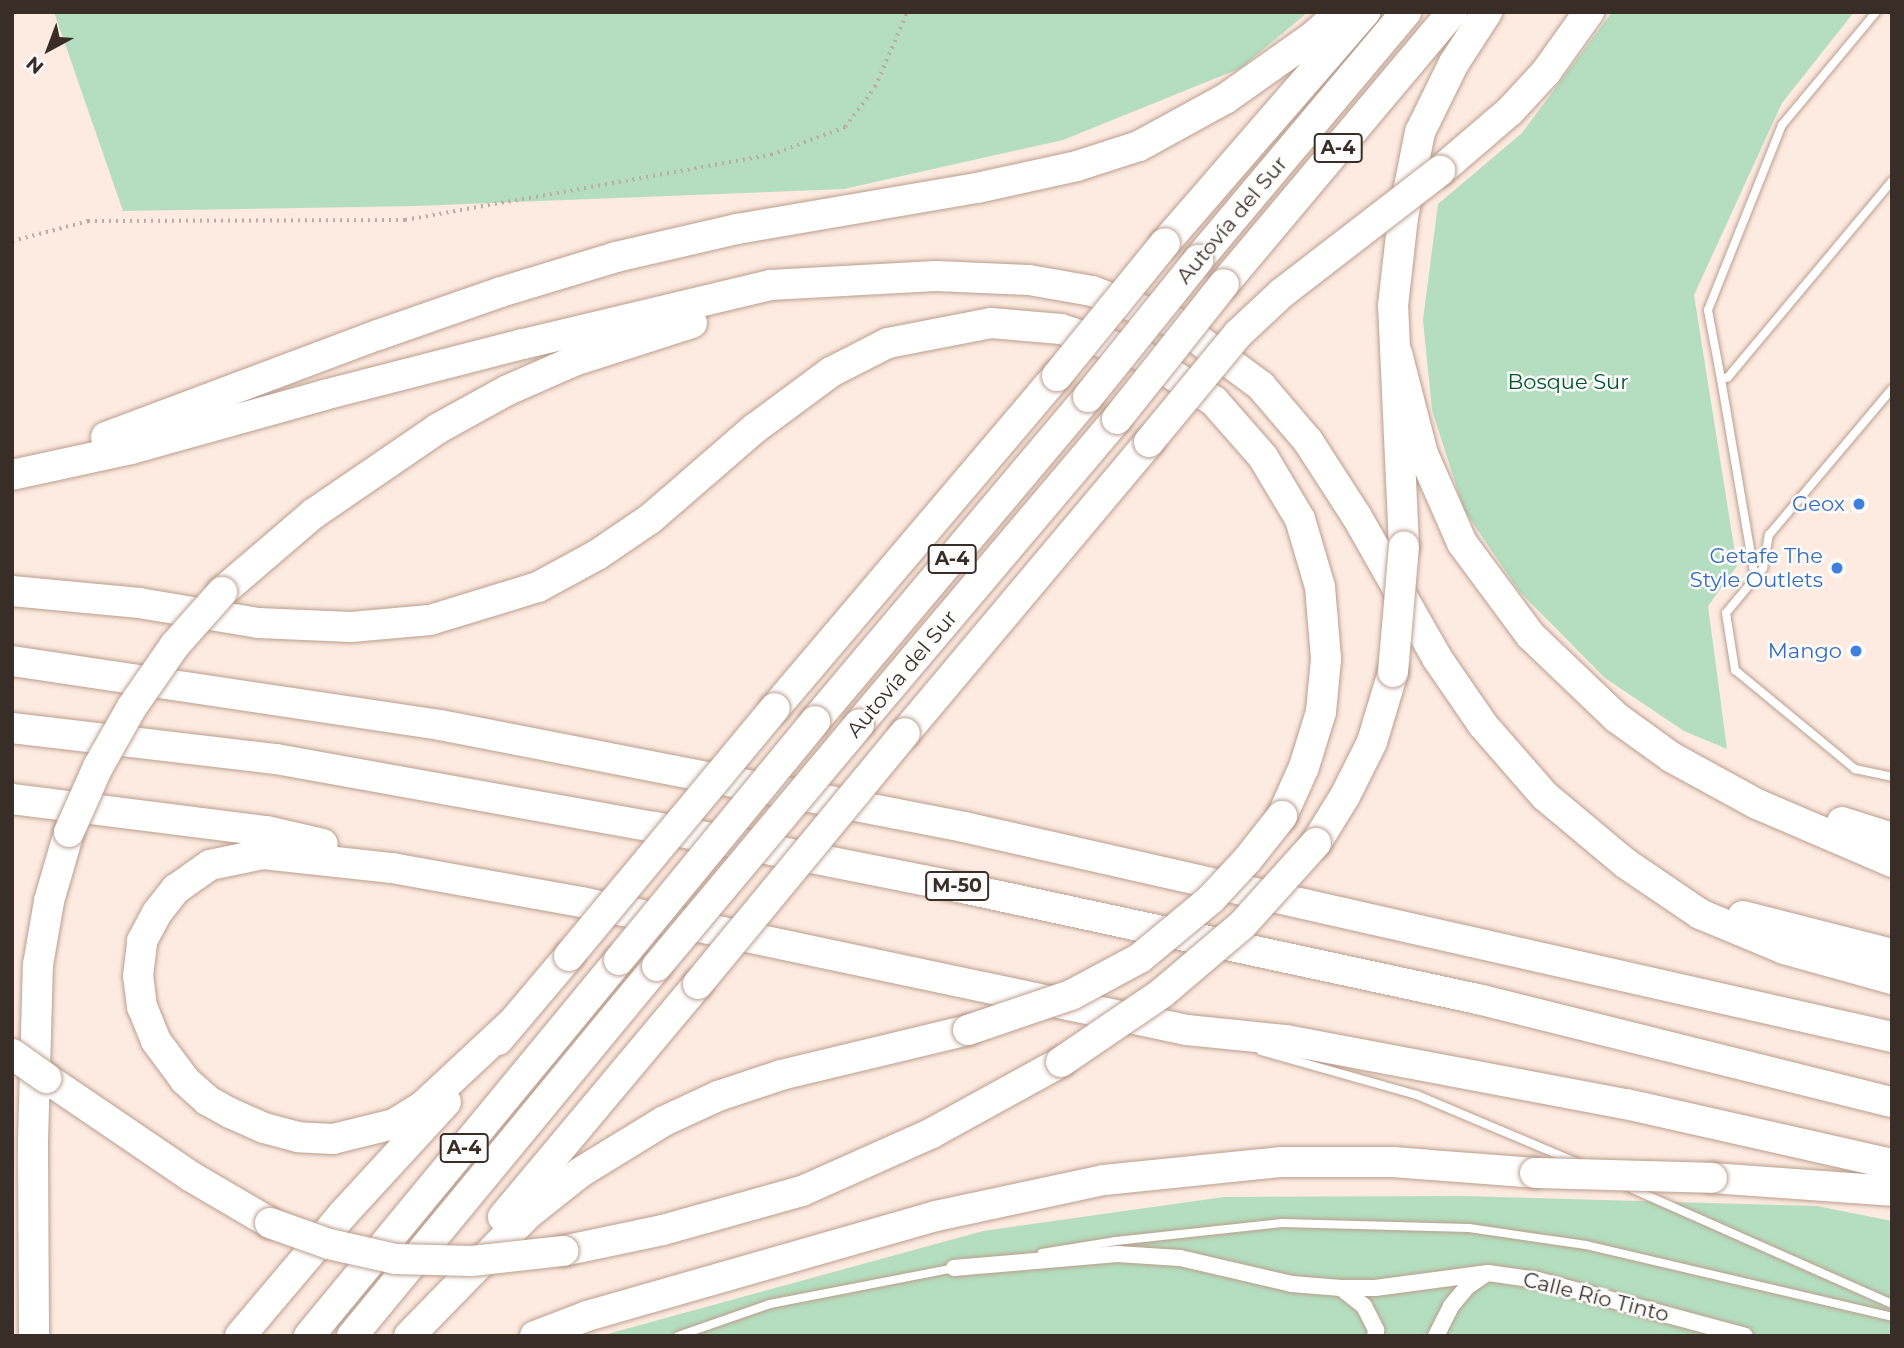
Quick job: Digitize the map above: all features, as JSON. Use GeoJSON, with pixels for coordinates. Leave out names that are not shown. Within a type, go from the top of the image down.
{"type":"FeatureCollection","features":[{"type":"Feature","properties":{"kind":"highway"},"geometry":{"type":"LineString","coordinates":[[12,470],[186,409],[500,292],[616,257],[737,229],[977,188],[1077,166],[1139,146],[1225,99],[1314,36],[1340,12]]}},
{"type":"Feature","properties":{"kind":"highway"},"geometry":{"type":"LineString","coordinates":[[240,1336],[343,1214],[424,1129],[775,708],[1057,376],[1165,243],[1366,12]]}},
{"type":"Feature","properties":{"kind":"highway","name":"Autovía del Sur"},"geometry":{"type":"LineString","coordinates":[[309,1336],[815,721],[1088,397],[1198,260],[1406,12]]}},
{"type":"Feature","properties":{"kind":"highway","name":"Autovía del Sur"},"geometry":{"type":"LineString","coordinates":[[352,1336],[657,966],[1117,419],[1224,284],[1452,12]]}},
{"type":"Feature","properties":{"kind":"highway"},"geometry":{"type":"LineString","coordinates":[[12,1054],[190,1176],[270,1223],[328,1244],[396,1259],[472,1261],[563,1251],[663,1230],[802,1191],[932,1133],[1062,1062],[1162,993],[1243,924],[1316,843],[1345,796],[1372,742],[1393,672],[1404,546],[1393,306],[1403,217],[1420,132],[1454,64],[1487,12]]}},
{"type":"Feature","properties":{"kind":"highway"},"geometry":{"type":"LineString","coordinates":[[407,1336],[1238,334],[1273,301],[1440,170],[1510,111],[1546,72],[1589,12]]}},
{"type":"Feature","properties":{"kind":"highway"},"geometry":{"type":"LineString","coordinates":[[34,1336],[38,965],[49,901],[69,832],[98,767],[132,707],[175,645],[222,592],[313,514],[372,470],[437,429],[519,385],[575,361],[671,328],[775,303],[936,276]]}},
{"type":"Feature","properties":{"kind":"highway"},"geometry":{"type":"LineString","coordinates":[[12,475],[131,449],[510,347],[770,285],[936,276],[1030,280],[1092,291],[1176,323],[1261,386],[1308,441],[1357,517],[1437,658],[1483,725],[1545,796],[1625,863],[1700,914],[1784,949],[1892,979]]}},
{"type":"Feature","properties":{"kind":"highway"},"geometry":{"type":"LineString","coordinates":[[12,591],[139,603],[258,623],[351,627],[430,620],[538,587],[597,555],[650,519],[754,429],[831,372],[888,343],[934,331],[991,323],[1061,329],[1143,356],[1214,401],[1264,457],[1300,519],[1320,587],[1326,659],[1321,712],[1304,768],[1282,816],[1248,859],[1211,899],[1140,958],[1072,995],[968,1030],[781,1075],[718,1096],[664,1121],[581,1171],[528,1214],[407,1336]]}},
{"type":"Feature","properties":{"kind":"highway"},"geometry":{"type":"LineString","coordinates":[[1397,352],[1423,454],[1462,543],[1530,635],[1617,718],[1671,757],[1757,804],[1892,862]]}},
{"type":"Feature","properties":{"kind":"highway"},"geometry":{"type":"LineString","coordinates":[[12,661],[440,725],[950,824],[1892,1037]]}},
{"type":"Feature","properties":{"kind":"highway"},"geometry":{"type":"LineString","coordinates":[[1617,718],[1767,790],[1854,827],[1892,838]]}},
{"type":"Feature","properties":{"kind":"highway","name":"M-50"},"geometry":{"type":"LineString","coordinates":[[12,727],[276,759],[655,827],[945,884],[1482,1000],[1892,1102]]}},
{"type":"Feature","properties":{"kind":"highway"},"geometry":{"type":"LineString","coordinates":[[12,799],[266,831],[581,902],[1187,1030],[1286,1040],[1626,1104],[1892,1164]]}},
{"type":"Feature","properties":{"kind":"highway"},"geometry":{"type":"LineString","coordinates":[[511,1024],[423,1106],[394,1124],[333,1139],[298,1137],[264,1128],[230,1113],[207,1100],[185,1080],[156,1041],[142,1007],[138,976],[142,941],[157,913],[176,889],[210,865],[263,854],[393,868],[581,902]]}},
{"type":"Feature","properties":{"kind":"highway"},"geometry":{"type":"LineString","coordinates":[[1625,863],[1731,912],[1892,954]]}},
{"type":"Feature","properties":{"kind":"highway"},"geometry":{"type":"LineString","coordinates":[[535,1336],[600,1312],[910,1223],[1104,1180],[1282,1162],[1393,1162],[1535,1173],[1713,1178],[1892,1191]]}},
{"type":"Feature","properties":{"kind":"highway"},"geometry":{"type":"LineString","coordinates":[[12,1232],[34,1292]]}},
{"type":"Feature","properties":{"kind":"street","name":"Calle Río Tinto"},"geometry":{"type":"LineString","coordinates":[[954,1268],[1116,1254],[1180,1258],[1292,1284],[1341,1288],[1375,1288],[1488,1273],[1538,1280],[1745,1336]]}},
{"type":"Feature","properties":{"kind":"street"},"geometry":{"type":"LineString","coordinates":[[1436,1336],[1451,1306],[1468,1286],[1488,1273]]}},
{"type":"Feature","properties":{"kind":"street"},"geometry":{"type":"LineString","coordinates":[[1341,1288],[1364,1306],[1376,1330],[1375,1336]]}},
{"type":"Feature","properties":{"kind":"lane"},"geometry":{"type":"LineString","coordinates":[[1755,578],[1708,310],[1782,125],[1876,12]]}},
{"type":"Feature","properties":{"kind":"lane"},"geometry":{"type":"LineString","coordinates":[[1721,379],[1728,377],[1892,181]]}},
{"type":"Feature","properties":{"kind":"lane"},"geometry":{"type":"LineString","coordinates":[[1892,389],[1769,535],[1763,568],[1726,613],[1735,670],[1855,769],[1892,777]]}},
{"type":"Feature","properties":{"kind":"lane"},"geometry":{"type":"LineString","coordinates":[[1187,1030],[1417,1095],[1538,1145],[1892,1304]]}},
{"type":"Feature","properties":{"kind":"lane"},"geometry":{"type":"LineString","coordinates":[[678,1336],[771,1304],[954,1268],[1116,1241],[1282,1223],[1469,1228],[1586,1245],[1892,1317]]}},
{"type":"Feature","properties":{"kind":"path"},"geometry":{"type":"LineString","coordinates":[[12,241],[88,221],[405,220],[771,155],[845,127],[875,87],[907,12]]}},
{"type":"Feature","properties":{"kind":"green space"},"geometry":{"type":"Polygon","coordinates":[[[54,12],[1308,12],[1241,68],[1063,140],[844,189],[416,206],[123,211],[54,12]]]}},
{"type":"Feature","properties":{"kind":"green space","name":"Bosque Sur"},"geometry":{"type":"Polygon","coordinates":[[[1612,12],[1854,12],[1782,103],[1694,295],[1737,566],[1708,606],[1727,749],[1684,731],[1605,678],[1519,591],[1464,510],[1432,410],[1423,320],[1438,204],[1522,133],[1612,12]]]}},
{"type":"Feature","properties":{"kind":"green space"},"geometry":{"type":"Polygon","coordinates":[[[1464,1196],[1817,1206],[1892,1221],[1892,1336],[600,1336],[983,1231],[1224,1197],[1464,1196]]]}},
{"type":"Feature","properties":{"kind":"place","name":"Geox"},"geometry":{"type":"Point","coordinates":[1859,504]}},
{"type":"Feature","properties":{"kind":"place","name":"Getafe The Style Outlets"},"geometry":{"type":"Point","coordinates":[1837,568]}},
{"type":"Feature","properties":{"kind":"place","name":"Mango"},"geometry":{"type":"Point","coordinates":[1856,651]}}]}
